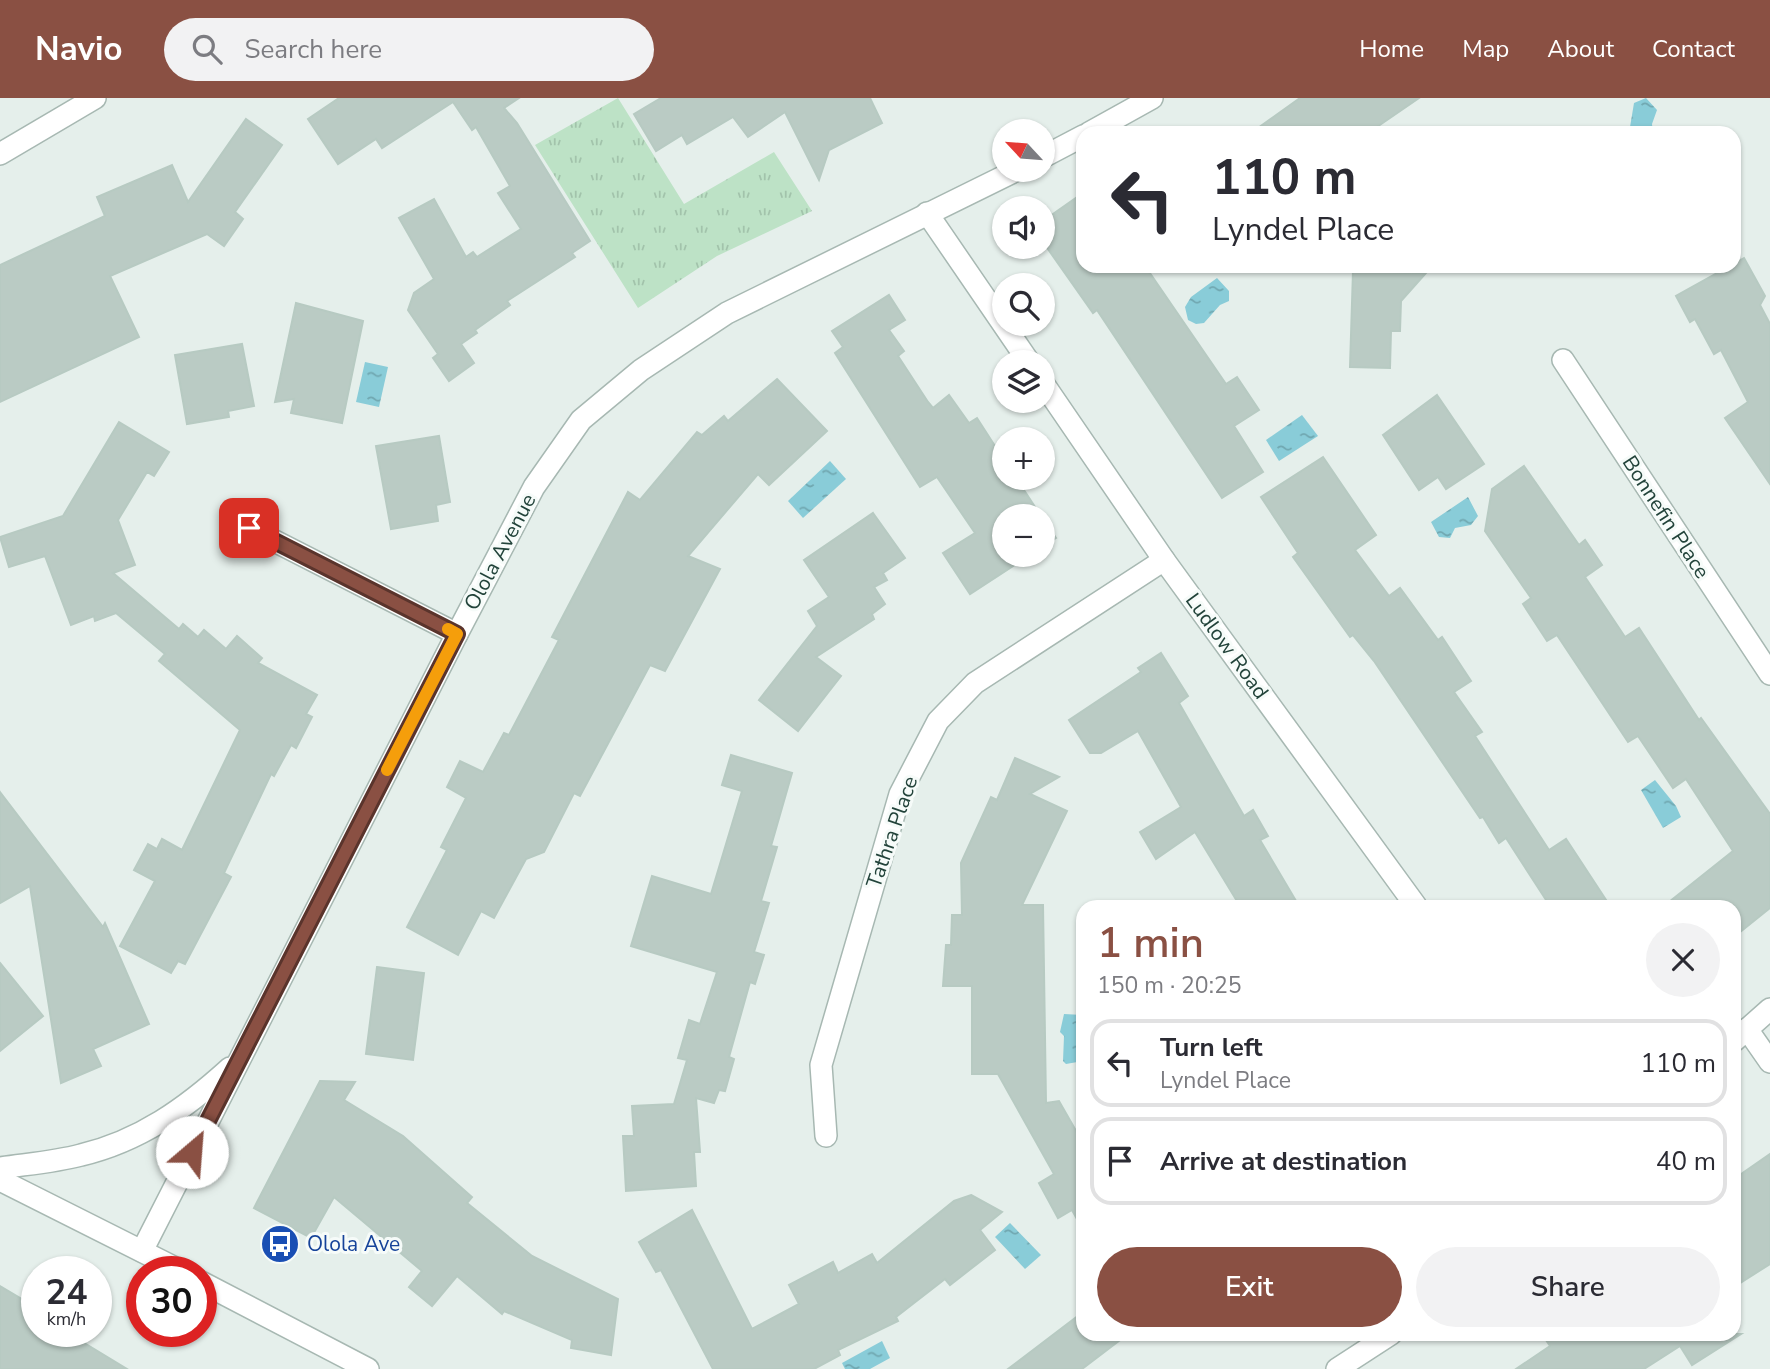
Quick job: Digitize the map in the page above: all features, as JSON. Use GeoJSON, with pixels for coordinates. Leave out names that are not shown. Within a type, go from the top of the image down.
{"type":"FeatureCollection","features":[{"type":"Feature","properties":{"kind":"street"},"geometry":{"type":"LineString","coordinates":[[0,154],[95,98]]}},
{"type":"Feature","properties":{"kind":"street"},"geometry":{"type":"LineString","coordinates":[[1102,126],[1152,98]]}},
{"type":"Feature","properties":{"kind":"street"},"geometry":{"type":"LineString","coordinates":[[1055,151],[1076,140]]}},
{"type":"Feature","properties":{"kind":"street","name":"Olola Avenue"},"geometry":{"type":"LineString","coordinates":[[142,1251],[534,487],[581,419],[641,370],[727,313],[992,182]]}},
{"type":"Feature","properties":{"kind":"street"},"geometry":{"type":"LineString","coordinates":[[927,213],[1021,350]]}},
{"type":"Feature","properties":{"kind":"street","name":"Bonnefin Place"},"geometry":{"type":"LineString","coordinates":[[1563,360],[1770,674]]}},
{"type":"Feature","properties":{"kind":"street","name":"Ludlow Road"},"geometry":{"type":"LineString","coordinates":[[1055,401],[1164,560],[1412,900]]}},
{"type":"Feature","properties":{"kind":"street"},"geometry":{"type":"LineString","coordinates":[[249,528],[457,634]]}},
{"type":"Feature","properties":{"kind":"street","name":"Tathra Place"},"geometry":{"type":"LineString","coordinates":[[826,1136],[821,1065],[901,794],[938,720],[975,683],[1164,560]]}},
{"type":"Feature","properties":{"kind":"street"},"geometry":{"type":"LineString","coordinates":[[1770,1009],[1741,1035],[1770,1062]]}},
{"type":"Feature","properties":{"kind":"street"},"geometry":{"type":"LineString","coordinates":[[0,1168],[80,1156],[127,1139],[162,1123],[200,1096],[239,1061]]}},
{"type":"Feature","properties":{"kind":"street"},"geometry":{"type":"LineString","coordinates":[[0,1180],[152,1256]]}},
{"type":"Feature","properties":{"kind":"street"},"geometry":{"type":"LineString","coordinates":[[217,1290],[368,1369]]}},
{"type":"Feature","properties":{"kind":"street"},"geometry":{"type":"LineString","coordinates":[[1337,1369],[1380,1341]]}},
{"type":"Feature","properties":{"kind":"green space"},"geometry":{"type":"Polygon","coordinates":[[[618,98],[684,204],[774,152],[812,211],[717,256],[638,308],[535,145],[618,98]]]}},
{"type":"Feature","properties":{"kind":"water"},"geometry":{"type":"Polygon","coordinates":[[[1646,98],[1657,110],[1652,126],[1630,126],[1634,103],[1646,98]]]}},
{"type":"Feature","properties":{"kind":"water"},"geometry":{"type":"Polygon","coordinates":[[[1217,278],[1229,291],[1229,301],[1220,305],[1204,323],[1196,324],[1188,320],[1185,307],[1191,297],[1217,278]]]}},
{"type":"Feature","properties":{"kind":"water"},"geometry":{"type":"Polygon","coordinates":[[[365,362],[388,367],[379,407],[356,402],[365,362]]]}},
{"type":"Feature","properties":{"kind":"water"},"geometry":{"type":"Polygon","coordinates":[[[1302,415],[1318,436],[1279,461],[1266,440],[1302,415]]]}},
{"type":"Feature","properties":{"kind":"water"},"geometry":{"type":"Polygon","coordinates":[[[830,461],[846,479],[803,518],[788,501],[830,461]]]}},
{"type":"Feature","properties":{"kind":"water"},"geometry":{"type":"Polygon","coordinates":[[[1468,497],[1478,516],[1471,525],[1455,528],[1450,538],[1439,537],[1431,522],[1468,497]]]}},
{"type":"Feature","properties":{"kind":"water"},"geometry":{"type":"Polygon","coordinates":[[[1655,780],[1676,806],[1681,817],[1663,828],[1641,790],[1655,780]]]}},
{"type":"Feature","properties":{"kind":"water"},"geometry":{"type":"Polygon","coordinates":[[[1064,1014],[1076,1015],[1076,1062],[1066,1064],[1063,1061],[1064,1036],[1060,1032],[1064,1014]]]}},
{"type":"Feature","properties":{"kind":"water"},"geometry":{"type":"Polygon","coordinates":[[[1010,1223],[1041,1255],[1025,1269],[995,1237],[1010,1223]]]}},
{"type":"Feature","properties":{"kind":"water"},"geometry":{"type":"Polygon","coordinates":[[[882,1341],[890,1358],[870,1369],[845,1369],[842,1363],[882,1341]]]}},
{"type":"Feature","properties":{"kind":"building"},"geometry":{"type":"Polygon","coordinates":[[[339,98],[519,98],[504,108],[517,123],[590,241],[572,253],[575,257],[507,301],[510,305],[475,330],[477,333],[461,344],[474,363],[449,381],[433,358],[438,354],[408,310],[414,293],[434,279],[399,218],[434,199],[466,257],[473,252],[477,257],[521,229],[498,193],[510,186],[476,127],[472,130],[453,102],[382,148],[376,139],[338,164],[308,119],[339,98]]]}},
{"type":"Feature","properties":{"kind":"building"},"geometry":{"type":"Polygon","coordinates":[[[661,98],[870,98],[882,123],[829,150],[819,180],[785,112],[748,137],[733,117],[687,144],[682,135],[656,151],[634,114],[661,98]]]}},
{"type":"Feature","properties":{"kind":"building"},"geometry":{"type":"Polygon","coordinates":[[[1300,98],[1419,98],[1378,126],[1261,126],[1300,98]]]}},
{"type":"Feature","properties":{"kind":"building"},"geometry":{"type":"Polygon","coordinates":[[[246,119],[282,145],[235,212],[243,219],[224,246],[207,234],[110,276],[139,337],[0,402],[0,265],[105,216],[97,197],[172,165],[188,202],[246,119]]]}},
{"type":"Feature","properties":{"kind":"building"},"geometry":{"type":"Polygon","coordinates":[[[1076,198],[1076,273],[1150,273],[1226,384],[1237,377],[1259,410],[1234,426],[1263,472],[1222,498],[1097,310],[1093,313],[1055,259],[1055,213],[1076,198]]]}},
{"type":"Feature","properties":{"kind":"building"},"geometry":{"type":"Polygon","coordinates":[[[1744,258],[1765,296],[1760,305],[1770,324],[1770,484],[1725,418],[1748,402],[1721,350],[1714,354],[1695,319],[1690,322],[1676,296],[1717,273],[1741,273],[1741,260],[1744,258]]]}},
{"type":"Feature","properties":{"kind":"building"},"geometry":{"type":"Polygon","coordinates":[[[1353,273],[1426,273],[1401,301],[1400,331],[1391,331],[1390,368],[1350,367],[1353,273]]]}},
{"type":"Feature","properties":{"kind":"building"},"geometry":{"type":"Polygon","coordinates":[[[889,295],[905,320],[889,330],[904,351],[898,356],[928,402],[933,408],[949,395],[969,423],[977,418],[992,441],[992,490],[1024,490],[1033,504],[992,504],[992,567],[1012,567],[970,594],[943,553],[975,533],[937,477],[920,487],[835,353],[843,347],[832,331],[889,295]]]}},
{"type":"Feature","properties":{"kind":"building"},"geometry":{"type":"Polygon","coordinates":[[[296,303],[363,321],[342,423],[291,413],[294,399],[275,402],[296,303]]]}},
{"type":"Feature","properties":{"kind":"building"},"geometry":{"type":"Polygon","coordinates":[[[242,344],[254,406],[228,411],[229,417],[187,424],[175,355],[242,344]]]}},
{"type":"Feature","properties":{"kind":"building"},"geometry":{"type":"Polygon","coordinates":[[[777,379],[827,431],[769,485],[758,474],[688,556],[720,569],[665,671],[650,665],[580,796],[574,793],[544,852],[526,859],[494,918],[481,911],[458,955],[407,927],[447,850],[441,847],[466,798],[447,787],[460,761],[483,772],[504,733],[509,735],[559,640],[552,637],[628,492],[640,500],[697,432],[702,435],[724,416],[728,421],[777,379]]]}},
{"type":"Feature","properties":{"kind":"building"},"geometry":{"type":"Polygon","coordinates":[[[1437,395],[1484,464],[1446,489],[1438,477],[1419,490],[1383,435],[1437,395]]]}},
{"type":"Feature","properties":{"kind":"building"},"geometry":{"type":"Polygon","coordinates":[[[119,422],[169,452],[154,476],[147,472],[118,520],[135,565],[113,573],[179,629],[183,624],[198,637],[204,630],[226,649],[237,636],[262,658],[258,663],[317,695],[306,714],[312,717],[296,748],[291,745],[274,776],[271,774],[224,873],[231,877],[185,964],[178,961],[171,973],[120,946],[155,881],[134,870],[148,844],[157,849],[162,839],[182,850],[240,730],[159,661],[165,654],[116,613],[95,621],[94,616],[71,625],[45,556],[9,567],[0,537],[63,516],[119,422]]]}},
{"type":"Feature","properties":{"kind":"building"},"geometry":{"type":"Polygon","coordinates":[[[439,436],[450,502],[436,505],[438,521],[391,529],[376,446],[439,436]]]}},
{"type":"Feature","properties":{"kind":"building"},"geometry":{"type":"Polygon","coordinates":[[[1323,457],[1376,535],[1355,550],[1389,596],[1400,588],[1438,640],[1442,637],[1471,681],[1454,692],[1482,732],[1475,736],[1549,850],[1566,839],[1606,900],[1546,900],[1506,838],[1499,843],[1483,817],[1480,818],[1374,661],[1353,635],[1350,637],[1293,557],[1298,553],[1261,497],[1323,457]]]}},
{"type":"Feature","properties":{"kind":"building"},"geometry":{"type":"Polygon","coordinates":[[[1524,466],[1579,545],[1585,540],[1602,565],[1585,577],[1625,637],[1639,628],[1699,720],[1701,718],[1770,814],[1770,908],[1741,931],[1741,900],[1672,900],[1733,851],[1686,779],[1673,788],[1638,736],[1628,742],[1557,635],[1547,641],[1523,604],[1531,598],[1485,531],[1492,489],[1524,466]]]}},
{"type":"Feature","properties":{"kind":"building"},"geometry":{"type":"Polygon","coordinates":[[[873,513],[905,558],[883,573],[887,580],[874,587],[885,604],[872,614],[874,619],[816,657],[841,676],[798,731],[759,700],[817,626],[808,611],[829,597],[804,560],[873,513]]]}},
{"type":"Feature","properties":{"kind":"building"},"geometry":{"type":"Polygon","coordinates":[[[1161,653],[1188,696],[1179,703],[1244,816],[1253,810],[1268,836],[1260,840],[1295,900],[1236,900],[1195,832],[1156,859],[1140,832],[1181,807],[1138,731],[1101,753],[1090,753],[1069,720],[1141,672],[1138,668],[1161,653]]]}},
{"type":"Feature","properties":{"kind":"building"},"geometry":{"type":"Polygon","coordinates":[[[731,755],[792,773],[771,846],[777,847],[761,901],[769,903],[754,952],[764,955],[755,984],[750,982],[729,1057],[734,1059],[725,1091],[719,1090],[714,1103],[696,1098],[700,1152],[694,1152],[696,1186],[626,1191],[623,1136],[634,1136],[632,1106],[674,1104],[687,1060],[678,1058],[689,1020],[700,1024],[717,972],[631,946],[652,876],[711,894],[742,791],[722,785],[731,755]]]}},
{"type":"Feature","properties":{"kind":"building"},"geometry":{"type":"Polygon","coordinates":[[[1015,758],[1059,777],[1030,794],[1067,811],[1022,905],[1043,905],[1046,1103],[1059,1101],[1076,1131],[1076,1217],[1072,1210],[1058,1218],[1039,1183],[1054,1174],[998,1074],[972,1074],[972,986],[943,986],[946,945],[951,945],[952,915],[962,915],[961,863],[991,797],[997,800],[1015,758]]]}},
{"type":"Feature","properties":{"kind":"building"},"geometry":{"type":"Polygon","coordinates":[[[0,792],[103,927],[105,923],[149,1024],[93,1049],[101,1066],[61,1083],[30,886],[0,903],[0,792]]]}},
{"type":"Feature","properties":{"kind":"building"},"geometry":{"type":"Polygon","coordinates":[[[0,963],[43,1016],[0,1051],[0,963]]]}},
{"type":"Feature","properties":{"kind":"building"},"geometry":{"type":"Polygon","coordinates":[[[377,967],[424,973],[413,1060],[366,1054],[377,967]]]}},
{"type":"Feature","properties":{"kind":"building"},"geometry":{"type":"Polygon","coordinates":[[[320,1081],[355,1082],[344,1100],[403,1136],[472,1197],[467,1203],[532,1256],[618,1299],[611,1355],[571,1348],[572,1340],[504,1311],[502,1314],[457,1276],[432,1306],[409,1287],[422,1271],[334,1197],[311,1238],[254,1208],[320,1081]]]}},
{"type":"Feature","properties":{"kind":"building"},"geometry":{"type":"Polygon","coordinates":[[[1770,1154],[1770,1264],[1741,1283],[1741,1174],[1770,1154]]]}},
{"type":"Feature","properties":{"kind":"building"},"geometry":{"type":"Polygon","coordinates":[[[971,1195],[1002,1212],[980,1230],[995,1250],[950,1285],[945,1279],[896,1317],[898,1321],[838,1350],[840,1355],[814,1369],[713,1369],[661,1270],[656,1272],[639,1242],[692,1210],[752,1329],[799,1304],[789,1285],[833,1262],[838,1273],[872,1254],[877,1263],[954,1201],[971,1195]]]}},
{"type":"Feature","properties":{"kind":"building"},"geometry":{"type":"Polygon","coordinates":[[[0,1286],[21,1298],[21,1347],[91,1347],[127,1369],[0,1369],[0,1286]]]}},
{"type":"Feature","properties":{"kind":"building"},"geometry":{"type":"Polygon","coordinates":[[[1076,1317],[1076,1341],[1119,1341],[1082,1369],[1008,1369],[1076,1317]]]}},
{"type":"Feature","properties":{"kind":"building"},"geometry":{"type":"Polygon","coordinates":[[[1547,1341],[1730,1341],[1692,1365],[1680,1346],[1644,1369],[1516,1369],[1550,1346],[1547,1341]]]}},
{"type":"Feature","properties":{"kind":"slow traffic"},"geometry":{"type":"LineString","coordinates":[[387,770],[457,634],[448,629]]}},
{"type":"Feature","properties":{"kind":"place","name":"Olola Ave"},"geometry":{"type":"Point","coordinates":[280,1244]}},
{"type":"Feature","properties":{"kind":"route"},"geometry":{"type":"LineString","coordinates":[[192,1152],[457,634],[249,528]]}}]}
